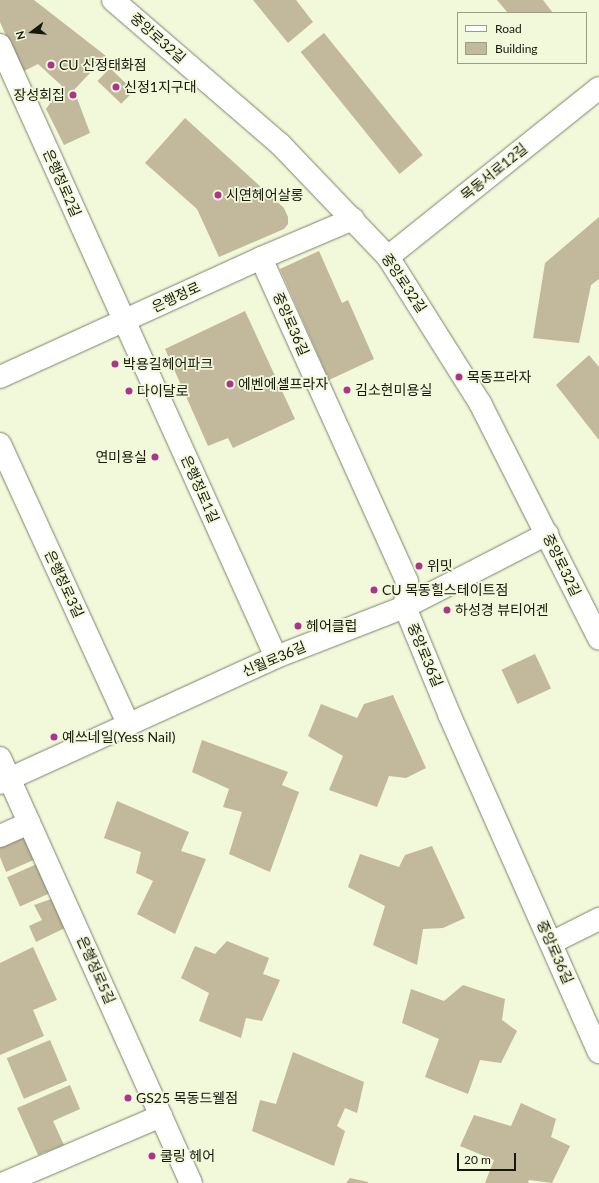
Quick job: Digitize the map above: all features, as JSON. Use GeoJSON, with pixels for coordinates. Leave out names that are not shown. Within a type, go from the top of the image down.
{"type":"FeatureCollection","features":[{"type":"Feature","properties":{"kind":"street","name":"중앙로32길"},"geometry":{"type":"LineString","coordinates":[[113,0],[280,144],[388,257],[480,404],[599,639]]}},
{"type":"Feature","properties":{"kind":"street","name":"은행정로2길"},"geometry":{"type":"LineString","coordinates":[[0,45],[124,322]]}},
{"type":"Feature","properties":{"kind":"street","name":"목동서로12길"},"geometry":{"type":"LineString","coordinates":[[388,257],[599,88]]}},
{"type":"Feature","properties":{"kind":"street","name":"은행정로"},"geometry":{"type":"LineString","coordinates":[[0,377],[124,322],[261,258],[353,219]]}},
{"type":"Feature","properties":{"kind":"street","name":"중앙로36길"},"geometry":{"type":"LineString","coordinates":[[261,258],[407,582],[405,607],[449,714],[599,1052]]}},
{"type":"Feature","properties":{"kind":"street","name":"은행정로1길"},"geometry":{"type":"LineString","coordinates":[[124,322],[276,657]]}},
{"type":"Feature","properties":{"kind":"street","name":"은행정로3길"},"geometry":{"type":"LineString","coordinates":[[0,444],[128,724]]}},
{"type":"Feature","properties":{"kind":"street","name":"신월로36길"},"geometry":{"type":"LineString","coordinates":[[5,781],[276,657],[405,607],[547,534]]}},
{"type":"Feature","properties":{"kind":"street","name":"은행정로5길"},"geometry":{"type":"LineString","coordinates":[[0,758],[5,781],[29,823],[191,1183]]}},
{"type":"Feature","properties":{"kind":"street"},"geometry":{"type":"LineString","coordinates":[[0,836],[29,823]]}},
{"type":"Feature","properties":{"kind":"street"},"geometry":{"type":"LineString","coordinates":[[551,943],[599,920]]}},
{"type":"Feature","properties":{"kind":"street"},"geometry":{"type":"LineString","coordinates":[[4,1183],[161,1116]]}},
{"type":"Feature","properties":{"kind":"building"},"geometry":{"type":"Polygon","coordinates":[[[0,0],[34,0],[106,56],[74,90],[90,133],[64,145],[46,109],[62,86],[38,64],[22,72],[0,22],[0,0]]]}},
{"type":"Feature","properties":{"kind":"building"},"geometry":{"type":"Polygon","coordinates":[[[253,0],[296,0],[313,22],[288,43],[253,0]]]}},
{"type":"Feature","properties":{"kind":"building"},"geometry":{"type":"Polygon","coordinates":[[[497,0],[543,0],[552,12],[507,12],[497,0]]]}},
{"type":"Feature","properties":{"kind":"building"},"geometry":{"type":"Polygon","coordinates":[[[324,33],[423,155],[399,174],[301,52],[324,33]]]}},
{"type":"Feature","properties":{"kind":"building","name":"신정1지구대"},"geometry":{"type":"Polygon","coordinates":[[[110,68],[134,91],[121,104],[97,81],[110,68]]]}},
{"type":"Feature","properties":{"kind":"building"},"geometry":{"type":"Polygon","coordinates":[[[185,118],[284,208],[288,217],[288,224],[284,229],[219,257],[197,209],[145,163],[185,118]]]}},
{"type":"Feature","properties":{"kind":"building"},"geometry":{"type":"Polygon","coordinates":[[[599,217],[599,279],[591,285],[579,343],[533,338],[545,263],[599,217]]]}},
{"type":"Feature","properties":{"kind":"building"},"geometry":{"type":"Polygon","coordinates":[[[319,251],[342,303],[348,300],[374,359],[329,380],[280,269],[319,251]]]}},
{"type":"Feature","properties":{"kind":"building","name":"에벤에셀프라자"},"geometry":{"type":"Polygon","coordinates":[[[245,311],[295,419],[233,448],[228,438],[208,446],[165,349],[245,311]]]}},
{"type":"Feature","properties":{"kind":"building"},"geometry":{"type":"Polygon","coordinates":[[[589,355],[599,367],[599,440],[556,385],[589,355]]]}},
{"type":"Feature","properties":{"kind":"building"},"geometry":{"type":"Polygon","coordinates":[[[535,654],[551,688],[518,704],[501,670],[535,654]]]}},
{"type":"Feature","properties":{"kind":"building"},"geometry":{"type":"Polygon","coordinates":[[[393,695],[426,768],[406,778],[389,776],[377,807],[329,790],[343,756],[308,736],[321,704],[357,718],[364,704],[393,695]]]}},
{"type":"Feature","properties":{"kind":"building"},"geometry":{"type":"Polygon","coordinates":[[[202,740],[288,772],[282,785],[299,792],[270,872],[229,854],[242,812],[223,807],[229,789],[192,772],[202,740]]]}},
{"type":"Feature","properties":{"kind":"building"},"geometry":{"type":"Polygon","coordinates":[[[117,801],[189,832],[181,851],[206,859],[175,934],[137,914],[153,881],[136,873],[141,852],[104,838],[117,801]]]}},
{"type":"Feature","properties":{"kind":"building"},"geometry":{"type":"Polygon","coordinates":[[[25,831],[36,859],[6,872],[0,857],[0,842],[25,831]]]}},
{"type":"Feature","properties":{"kind":"building"},"geometry":{"type":"Polygon","coordinates":[[[432,846],[465,918],[443,928],[423,929],[417,965],[373,945],[385,906],[348,887],[360,854],[399,867],[405,855],[432,846]]]}},
{"type":"Feature","properties":{"kind":"building"},"geometry":{"type":"Polygon","coordinates":[[[39,863],[52,892],[20,906],[7,877],[39,863]]]}},
{"type":"Feature","properties":{"kind":"building"},"geometry":{"type":"Polygon","coordinates":[[[54,898],[67,927],[36,942],[29,926],[42,920],[34,905],[54,898]]]}},
{"type":"Feature","properties":{"kind":"building"},"geometry":{"type":"Polygon","coordinates":[[[227,941],[269,958],[263,974],[280,980],[262,1021],[246,1018],[241,1038],[199,1021],[209,993],[181,978],[195,946],[215,954],[227,941]]]}},
{"type":"Feature","properties":{"kind":"building"},"geometry":{"type":"Polygon","coordinates":[[[33,947],[57,1000],[33,1010],[44,1036],[0,1055],[0,963],[33,947]]]}},
{"type":"Feature","properties":{"kind":"building"},"geometry":{"type":"Polygon","coordinates":[[[463,985],[505,999],[502,1020],[517,1031],[501,1063],[480,1060],[468,1094],[425,1077],[439,1039],[402,1023],[411,989],[444,1001],[463,985]]]}},
{"type":"Feature","properties":{"kind":"building"},"geometry":{"type":"Polygon","coordinates":[[[50,1040],[67,1081],[24,1099],[7,1058],[50,1040]]]}},
{"type":"Feature","properties":{"kind":"building"},"geometry":{"type":"Polygon","coordinates":[[[293,1052],[364,1082],[357,1113],[345,1108],[337,1126],[345,1131],[334,1166],[252,1131],[260,1100],[276,1104],[293,1052]]]}},
{"type":"Feature","properties":{"kind":"building"},"geometry":{"type":"Polygon","coordinates":[[[70,1085],[80,1109],[53,1121],[64,1145],[38,1155],[17,1108],[70,1085]]]}},
{"type":"Feature","properties":{"kind":"building"},"geometry":{"type":"Polygon","coordinates":[[[521,1103],[556,1119],[551,1137],[570,1146],[552,1183],[529,1180],[528,1183],[485,1183],[494,1160],[460,1146],[474,1115],[511,1126],[521,1103]]]}},
{"type":"Feature","properties":{"kind":"building"},"geometry":{"type":"Polygon","coordinates":[[[350,1178],[368,1182],[368,1183],[346,1183],[350,1178]]]}},
{"type":"Feature","properties":{"kind":"place","name":"CU 신정태화점"},"geometry":{"type":"Point","coordinates":[51,65]}},
{"type":"Feature","properties":{"kind":"place","name":"신정1지구대"},"geometry":{"type":"Point","coordinates":[116,87]}},
{"type":"Feature","properties":{"kind":"place","name":"장성회집"},"geometry":{"type":"Point","coordinates":[73,95]}},
{"type":"Feature","properties":{"kind":"place","name":"시연헤어살롱"},"geometry":{"type":"Point","coordinates":[218,195]}},
{"type":"Feature","properties":{"kind":"place","name":"박용길헤어파크"},"geometry":{"type":"Point","coordinates":[115,364]}},
{"type":"Feature","properties":{"kind":"place","name":"목동프라자"},"geometry":{"type":"Point","coordinates":[459,377]}},
{"type":"Feature","properties":{"kind":"place","name":"에벤에셀프라자"},"geometry":{"type":"Point","coordinates":[230,384]}},
{"type":"Feature","properties":{"kind":"place","name":"김소현미용실"},"geometry":{"type":"Point","coordinates":[347,390]}},
{"type":"Feature","properties":{"kind":"place","name":"다이달로"},"geometry":{"type":"Point","coordinates":[129,391]}},
{"type":"Feature","properties":{"kind":"place","name":"연미용실"},"geometry":{"type":"Point","coordinates":[155,457]}},
{"type":"Feature","properties":{"kind":"place","name":"위밋"},"geometry":{"type":"Point","coordinates":[419,566]}},
{"type":"Feature","properties":{"kind":"place","name":"CU 목동힐스테이트점"},"geometry":{"type":"Point","coordinates":[374,590]}},
{"type":"Feature","properties":{"kind":"place","name":"하성경 뷰티어겐"},"geometry":{"type":"Point","coordinates":[447,610]}},
{"type":"Feature","properties":{"kind":"place","name":"헤어클럽"},"geometry":{"type":"Point","coordinates":[298,626]}},
{"type":"Feature","properties":{"kind":"place","name":"예쓰네일(Yess Nail)"},"geometry":{"type":"Point","coordinates":[54,737]}},
{"type":"Feature","properties":{"kind":"place","name":"GS25 목동드웰점"},"geometry":{"type":"Point","coordinates":[128,1098]}},
{"type":"Feature","properties":{"kind":"place","name":"쿨링 헤어"},"geometry":{"type":"Point","coordinates":[152,1156]}}]}
